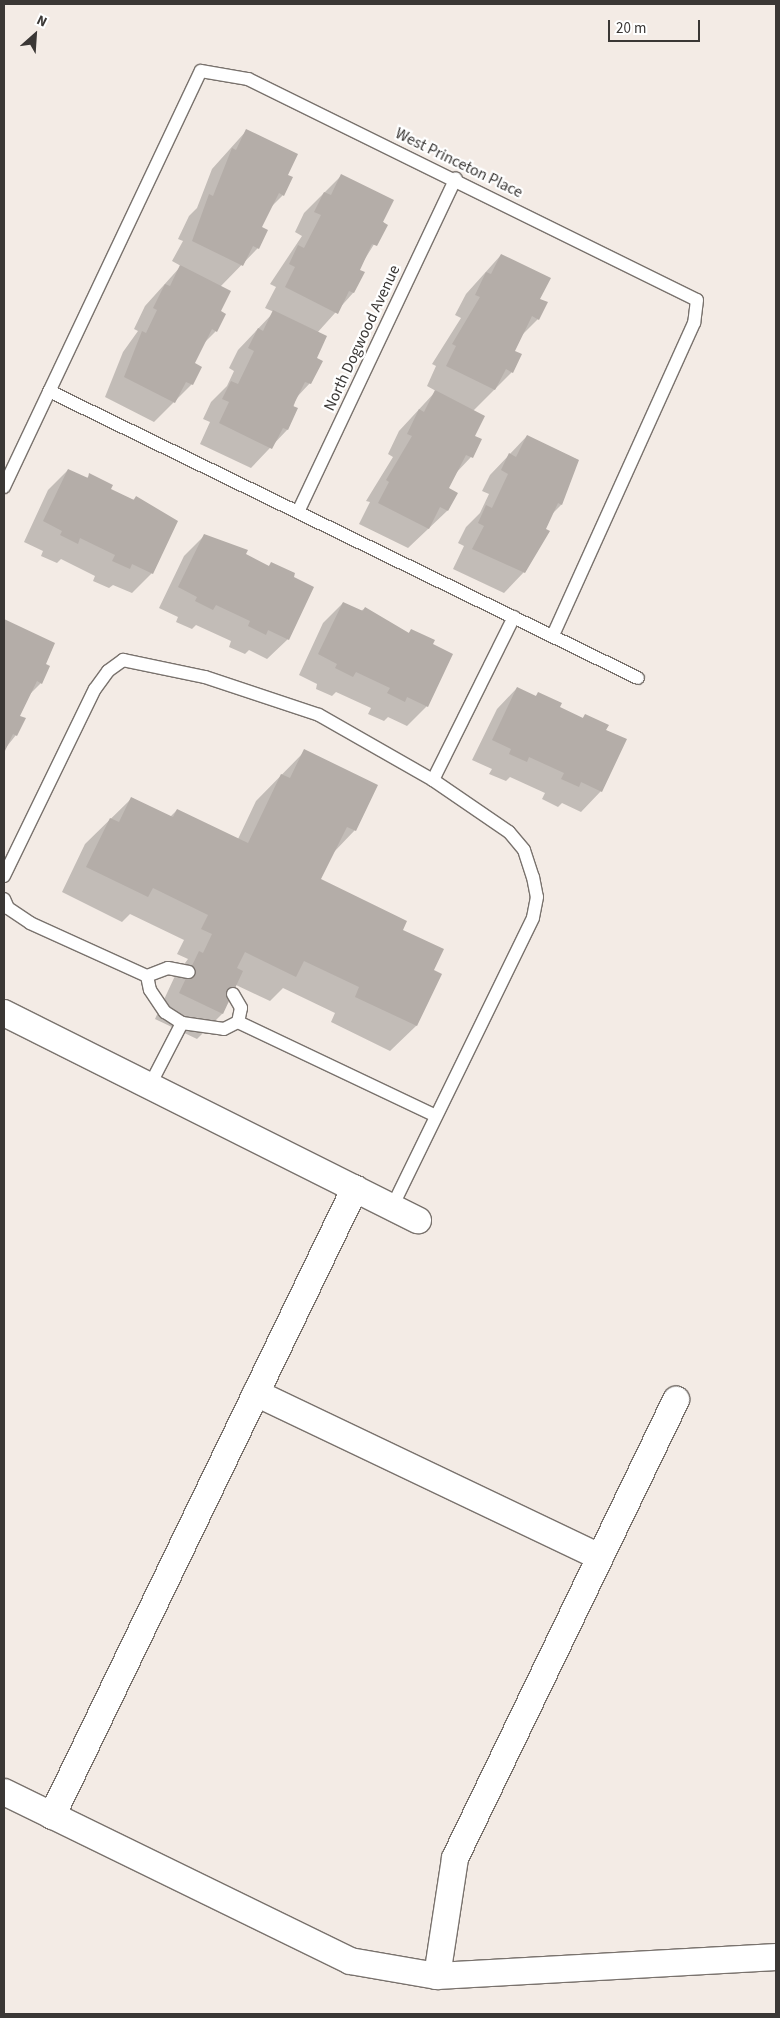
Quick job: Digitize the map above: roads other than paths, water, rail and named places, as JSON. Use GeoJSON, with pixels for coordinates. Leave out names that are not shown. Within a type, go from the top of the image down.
{"type":"FeatureCollection","features":[{"type":"Feature","properties":{"kind":"street"},"geometry":{"type":"LineString","coordinates":[[4,1013],[418,1220]]}},
{"type":"Feature","properties":{"kind":"street"},"geometry":{"type":"LineString","coordinates":[[52,1816],[355,1188]]}},
{"type":"Feature","properties":{"kind":"street"},"geometry":{"type":"LineString","coordinates":[[256,1394],[600,1557]]}},
{"type":"Feature","properties":{"kind":"street"},"geometry":{"type":"LineString","coordinates":[[437,1976],[455,1858],[676,1400]]}},
{"type":"Feature","properties":{"kind":"street"},"geometry":{"type":"LineString","coordinates":[[4,1792],[350,1961],[437,1976],[776,1957]]}},
{"type":"Feature","properties":{"kind":"lane","name":"West Princeton Place"},"geometry":{"type":"LineString","coordinates":[[49,391],[201,71],[248,79],[456,178],[697,300],[694,323],[553,636]]}},
{"type":"Feature","properties":{"kind":"lane","name":"North Dogwood Avenue"},"geometry":{"type":"LineString","coordinates":[[298,512],[456,178]]}},
{"type":"Feature","properties":{"kind":"lane"},"geometry":{"type":"LineString","coordinates":[[4,487],[49,391],[638,678]]}},
{"type":"Feature","properties":{"kind":"lane"},"geometry":{"type":"LineString","coordinates":[[433,780],[514,617]]}},
{"type":"Feature","properties":{"kind":"lane"},"geometry":{"type":"LineString","coordinates":[[4,876],[95,689],[108,671],[123,660],[205,676],[319,715],[433,780],[509,832],[524,850],[537,897],[533,918],[392,1207]]}},
{"type":"Feature","properties":{"kind":"lane"},"geometry":{"type":"LineString","coordinates":[[4,899],[8,908],[30,923],[147,976],[168,968],[189,972]]}},
{"type":"Feature","properties":{"kind":"lane"},"geometry":{"type":"LineString","coordinates":[[147,976],[150,990],[165,1012],[182,1023],[224,1029],[238,1022]]}},
{"type":"Feature","properties":{"kind":"lane"},"geometry":{"type":"LineString","coordinates":[[233,994],[241,1008],[238,1022]]}},
{"type":"Feature","properties":{"kind":"lane"},"geometry":{"type":"LineString","coordinates":[[238,1022],[436,1116]]}},
{"type":"Feature","properties":{"kind":"lane"},"geometry":{"type":"LineString","coordinates":[[150,1085],[182,1023]]}}]}
